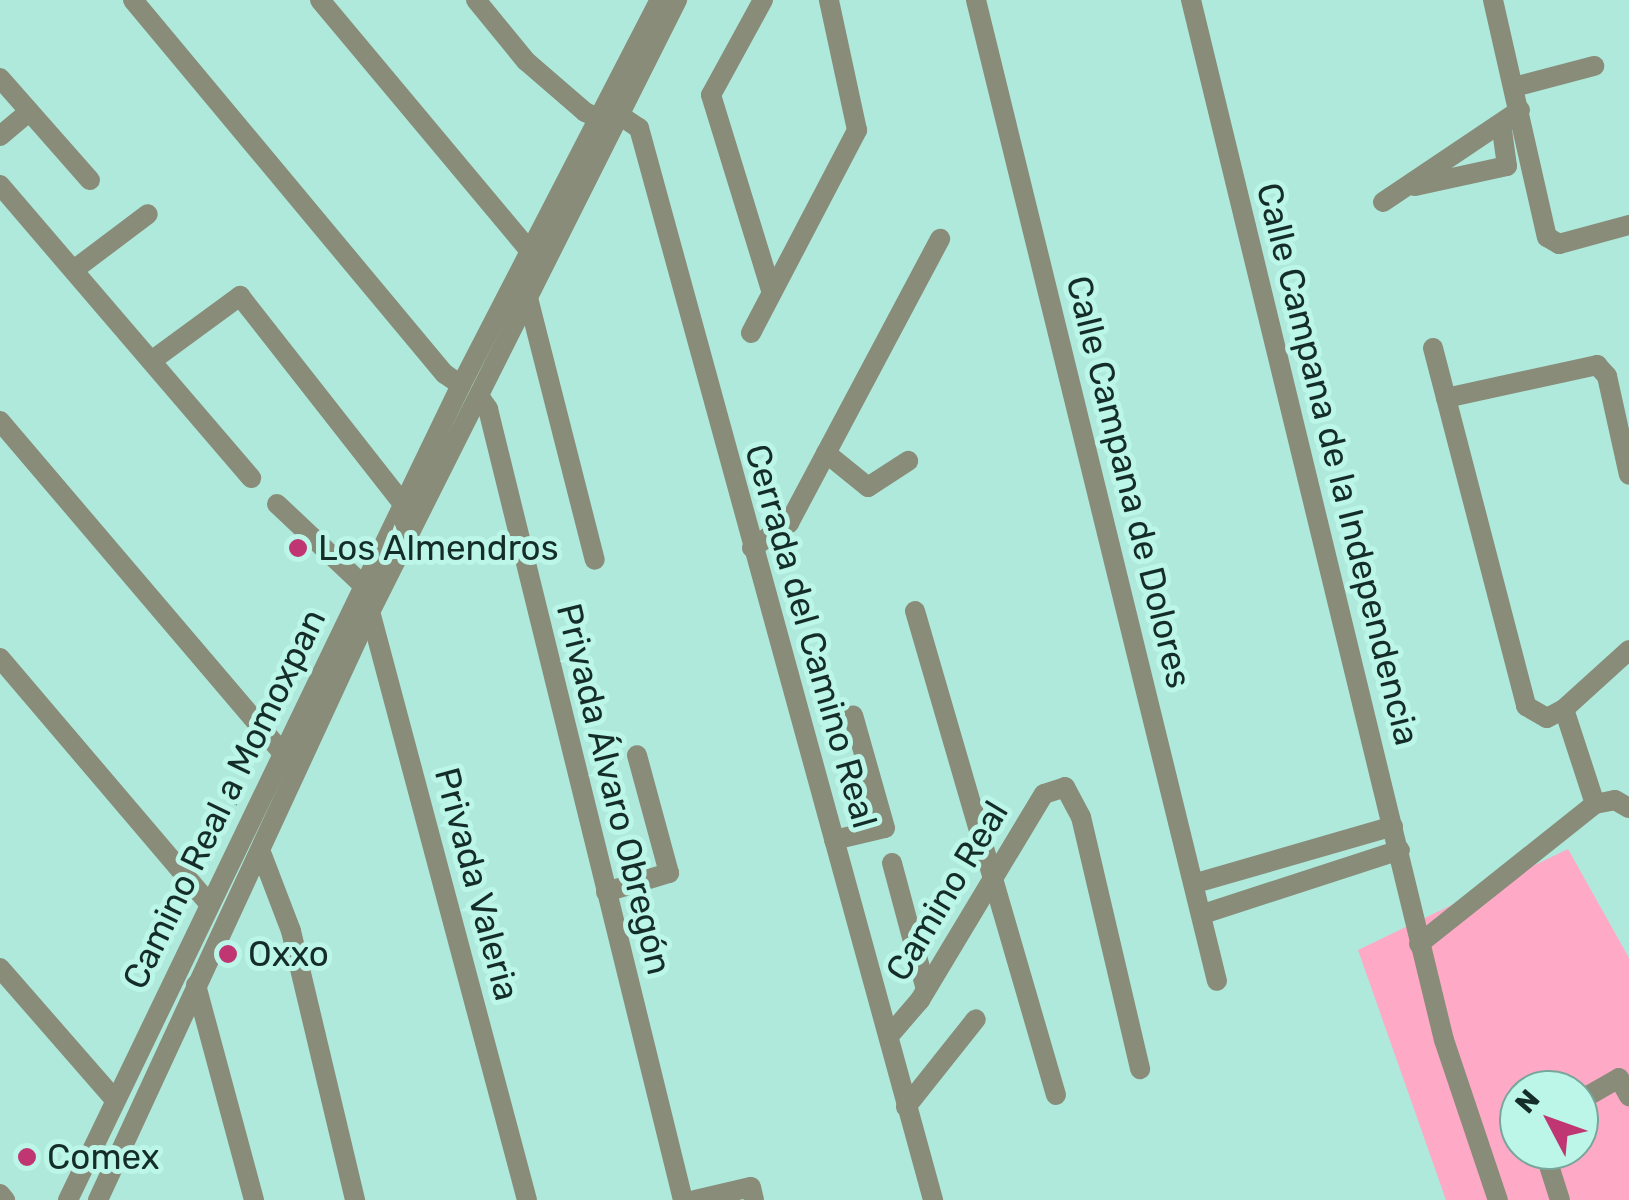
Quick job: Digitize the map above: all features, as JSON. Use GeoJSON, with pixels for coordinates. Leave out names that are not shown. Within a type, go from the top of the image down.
{"type":"FeatureCollection","features":[{"type":"Feature","properties":{"kind":"street"},"geometry":{"type":"LineString","coordinates":[[133,0],[470,391]]}},
{"type":"Feature","properties":{"kind":"street"},"geometry":{"type":"LineString","coordinates":[[320,0],[530,251]]}},
{"type":"Feature","properties":{"kind":"street","name":"Cerrada del Camino Real"},"geometry":{"type":"LineString","coordinates":[[476,0],[526,61],[609,116],[638,128],[933,1200]]}},
{"type":"Feature","properties":{"kind":"street","name":"Camino Real a Momoxpan"},"geometry":{"type":"LineString","coordinates":[[68,1200],[403,504],[528,298],[660,0]]}},
{"type":"Feature","properties":{"kind":"street","name":"Camino Real a Momoxpan"},"geometry":{"type":"LineString","coordinates":[[98,1200],[196,985],[262,855],[530,251],[677,0]]}},
{"type":"Feature","properties":{"kind":"street"},"geometry":{"type":"LineString","coordinates":[[763,0],[710,95],[772,290]]}},
{"type":"Feature","properties":{"kind":"street"},"geometry":{"type":"LineString","coordinates":[[751,333],[857,130],[830,0]]}},
{"type":"Feature","properties":{"kind":"street","name":"Calle Campana de Dolores"},"geometry":{"type":"LineString","coordinates":[[976,0],[1196,882],[1217,981]]}},
{"type":"Feature","properties":{"kind":"street","name":"Calle Campana de la Independencia"},"geometry":{"type":"LineString","coordinates":[[1191,0],[1444,1040],[1498,1200]]}},
{"type":"Feature","properties":{"kind":"street"},"geometry":{"type":"LineString","coordinates":[[1492,0],[1551,242],[1629,225]]}},
{"type":"Feature","properties":{"kind":"street"},"geometry":{"type":"LineString","coordinates":[[1514,87],[1594,66]]}},
{"type":"Feature","properties":{"kind":"street"},"geometry":{"type":"LineString","coordinates":[[0,78],[90,180]]}},
{"type":"Feature","properties":{"kind":"street"},"geometry":{"type":"LineString","coordinates":[[1383,202],[1520,110]]}},
{"type":"Feature","properties":{"kind":"street"},"geometry":{"type":"LineString","coordinates":[[0,136],[28,112]]}},
{"type":"Feature","properties":{"kind":"street"},"geometry":{"type":"LineString","coordinates":[[1403,189],[1507,166],[1501,123]]}},
{"type":"Feature","properties":{"kind":"street"},"geometry":{"type":"LineString","coordinates":[[0,185],[154,359],[250,478]]}},
{"type":"Feature","properties":{"kind":"street"},"geometry":{"type":"LineString","coordinates":[[76,269],[148,214]]}},
{"type":"Feature","properties":{"kind":"street"},"geometry":{"type":"LineString","coordinates":[[752,548],[789,523],[940,239]]}},
{"type":"Feature","properties":{"kind":"street"},"geometry":{"type":"LineString","coordinates":[[154,359],[240,296],[403,504]]}},
{"type":"Feature","properties":{"kind":"street"},"geometry":{"type":"LineString","coordinates":[[528,298],[595,560]]}},
{"type":"Feature","properties":{"kind":"street"},"geometry":{"type":"LineString","coordinates":[[1432,348],[1526,706],[1547,718],[1564,708],[1629,650]]}},
{"type":"Feature","properties":{"kind":"street"},"geometry":{"type":"LineString","coordinates":[[1446,398],[1597,365],[1607,376],[1629,475]]}},
{"type":"Feature","properties":{"kind":"street","name":"Privada Álvaro Obregón"},"geometry":{"type":"LineString","coordinates":[[470,391],[488,409],[683,1200]]}},
{"type":"Feature","properties":{"kind":"street"},"geometry":{"type":"LineString","coordinates":[[0,421],[282,752]]}},
{"type":"Feature","properties":{"kind":"street"},"geometry":{"type":"LineString","coordinates":[[826,453],[868,487],[908,461]]}},
{"type":"Feature","properties":{"kind":"street"},"geometry":{"type":"LineString","coordinates":[[277,504],[363,585]]}},
{"type":"Feature","properties":{"kind":"street","name":"Privada Valeria"},"geometry":{"type":"LineString","coordinates":[[363,585],[528,1200]]}},
{"type":"Feature","properties":{"kind":"street"},"geometry":{"type":"LineString","coordinates":[[915,611],[991,884],[1056,1095]]}},
{"type":"Feature","properties":{"kind":"street"},"geometry":{"type":"LineString","coordinates":[[0,658],[209,904]]}},
{"type":"Feature","properties":{"kind":"street"},"geometry":{"type":"LineString","coordinates":[[1564,708],[1596,804]]}},
{"type":"Feature","properties":{"kind":"street"},"geometry":{"type":"LineString","coordinates":[[834,840],[885,828],[853,716]]}},
{"type":"Feature","properties":{"kind":"street"},"geometry":{"type":"LineString","coordinates":[[606,892],[669,872],[638,755]]}},
{"type":"Feature","properties":{"kind":"street","name":"Camino Real"},"geometry":{"type":"LineString","coordinates":[[889,1036],[926,990],[1044,794],[1065,788],[1081,817],[1140,1069]]}},
{"type":"Feature","properties":{"kind":"street"},"geometry":{"type":"LineString","coordinates":[[1420,944],[1596,804],[1614,800],[1629,808]]}},
{"type":"Feature","properties":{"kind":"street"},"geometry":{"type":"LineString","coordinates":[[1196,882],[1393,826]]}},
{"type":"Feature","properties":{"kind":"street"},"geometry":{"type":"LineString","coordinates":[[1203,914],[1400,850]]}},
{"type":"Feature","properties":{"kind":"street"},"geometry":{"type":"LineString","coordinates":[[262,855],[291,931],[355,1200]]}},
{"type":"Feature","properties":{"kind":"street"},"geometry":{"type":"LineString","coordinates":[[892,863],[926,990]]}},
{"type":"Feature","properties":{"kind":"street"},"geometry":{"type":"LineString","coordinates":[[0,968],[115,1100]]}},
{"type":"Feature","properties":{"kind":"street"},"geometry":{"type":"LineString","coordinates":[[196,985],[254,1200]]}},
{"type":"Feature","properties":{"kind":"street"},"geometry":{"type":"LineString","coordinates":[[906,1107],[976,1018]]}},
{"type":"Feature","properties":{"kind":"street"},"geometry":{"type":"LineString","coordinates":[[1599,1089],[1619,1078],[1629,1096]]}},
{"type":"Feature","properties":{"kind":"street"},"geometry":{"type":"LineString","coordinates":[[1550,1170],[1560,1200]]}},
{"type":"Feature","properties":{"kind":"street"},"geometry":{"type":"LineString","coordinates":[[695,1200],[750,1187],[754,1200]]}},
{"type":"Feature","properties":{"kind":"street"},"geometry":{"type":"LineString","coordinates":[[0,1194],[5,1200]]}},
{"type":"Feature","properties":{"kind":"shaded area"},"geometry":{"type":"Polygon","coordinates":[[[1568,849],[1629,958],[1629,1200],[1446,1200],[1358,950],[1568,849]]]}},
{"type":"Feature","properties":{"kind":"place","name":"Los Almendros"},"geometry":{"type":"Point","coordinates":[298,548]}},
{"type":"Feature","properties":{"kind":"place","name":"Oxxo"},"geometry":{"type":"Point","coordinates":[228,954]}},
{"type":"Feature","properties":{"kind":"place","name":"Comex"},"geometry":{"type":"Point","coordinates":[27,1157]}}]}
